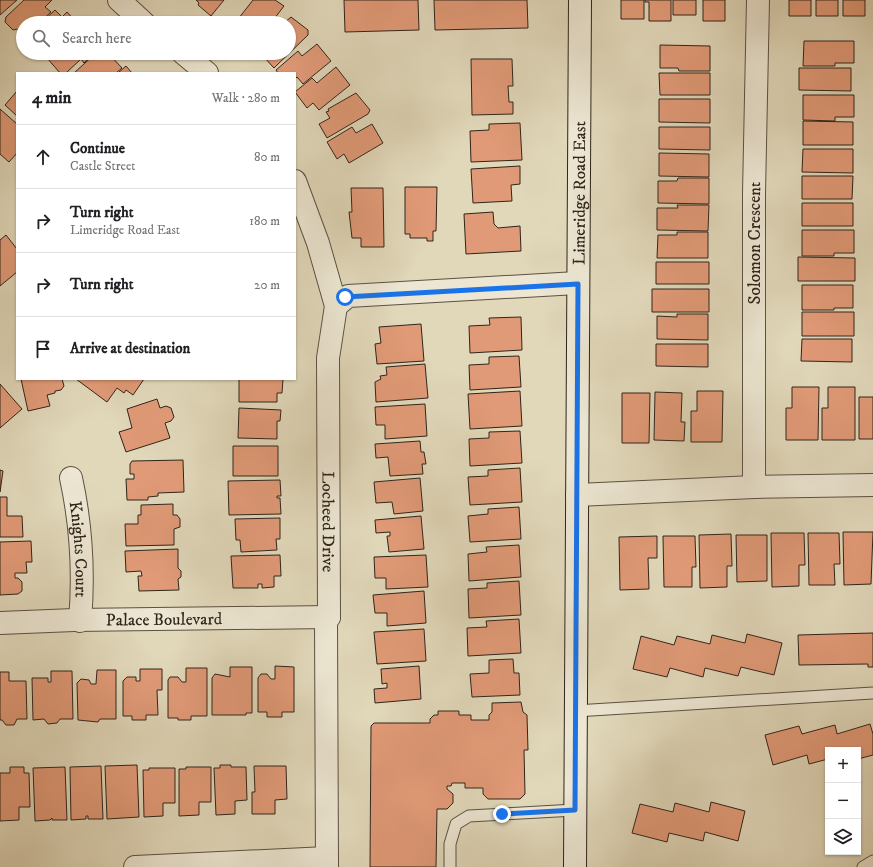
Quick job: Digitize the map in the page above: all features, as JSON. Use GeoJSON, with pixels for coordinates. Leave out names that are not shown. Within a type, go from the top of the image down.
{"type":"FeatureCollection","features":[{"type":"Feature","properties":{"kind":"street"},"geometry":{"type":"LineString","coordinates":[[119,0],[135,16]]}},
{"type":"Feature","properties":{"kind":"street","name":"Limeridge Road East"},"geometry":{"type":"LineString","coordinates":[[575,867],[580,0]]}},
{"type":"Feature","properties":{"kind":"street","name":"Solomon Crescent"},"geometry":{"type":"LineString","coordinates":[[754,487],[754,193],[758,0]]}},
{"type":"Feature","properties":{"kind":"street"},"geometry":{"type":"LineString","coordinates":[[192,60],[205,72]]}},
{"type":"Feature","properties":{"kind":"street","name":"Locheed Drive"},"geometry":{"type":"LineString","coordinates":[[296,184],[318,243],[336,306],[328,358],[329,617],[326,618],[327,863]]}},
{"type":"Feature","properties":{"kind":"street"},"geometry":{"type":"LineString","coordinates":[[336,306],[348,296],[578,284]]}},
{"type":"Feature","properties":{"kind":"street","name":"Knights Court"},"geometry":{"type":"LineString","coordinates":[[71,478],[78,509],[82,598],[80,621]]}},
{"type":"Feature","properties":{"kind":"street"},"geometry":{"type":"LineString","coordinates":[[577,495],[754,487],[873,485]]}},
{"type":"Feature","properties":{"kind":"street","name":"Palace Boulevard"},"geometry":{"type":"LineString","coordinates":[[0,623],[329,617]]}},
{"type":"Feature","properties":{"kind":"street"},"geometry":{"type":"LineString","coordinates":[[135,867],[327,863]]}},
{"type":"Feature","properties":{"kind":"lane"},"geometry":{"type":"LineString","coordinates":[[575,711],[873,693]]}},
{"type":"Feature","properties":{"kind":"lane"},"geometry":{"type":"LineString","coordinates":[[450,867],[450,844],[456,824],[469,816],[575,810]]}},
{"type":"Feature","properties":{"kind":"lane"},"geometry":{"type":"LineString","coordinates":[[863,867],[873,861]]}},
{"type":"Feature","properties":{"kind":"building"},"geometry":{"type":"Polygon","coordinates":[[[0,0],[17,0],[0,15],[0,0]]]}},
{"type":"Feature","properties":{"kind":"building"},"geometry":{"type":"Polygon","coordinates":[[[24,0],[52,0],[45,7],[51,12],[47,16],[16,16],[16,29],[13,30],[5,22],[6,17],[24,0]]]}},
{"type":"Feature","properties":{"kind":"building"},"geometry":{"type":"Polygon","coordinates":[[[196,0],[224,0],[211,16],[198,5],[199,3],[196,0]]]}},
{"type":"Feature","properties":{"kind":"building"},"geometry":{"type":"Polygon","coordinates":[[[253,0],[275,0],[284,6],[276,16],[240,16],[253,0]]]}},
{"type":"Feature","properties":{"kind":"building"},"geometry":{"type":"Polygon","coordinates":[[[344,0],[418,0],[419,30],[345,32],[344,0]]]}},
{"type":"Feature","properties":{"kind":"building"},"geometry":{"type":"Polygon","coordinates":[[[434,0],[527,0],[528,28],[435,30],[434,0]]]}},
{"type":"Feature","properties":{"kind":"building"},"geometry":{"type":"Polygon","coordinates":[[[621,0],[644,0],[644,19],[621,19],[621,0]]]}},
{"type":"Feature","properties":{"kind":"building"},"geometry":{"type":"Polygon","coordinates":[[[645,0],[671,0],[671,21],[649,21],[649,2],[645,2],[645,0]]]}},
{"type":"Feature","properties":{"kind":"building"},"geometry":{"type":"Polygon","coordinates":[[[673,0],[696,0],[696,15],[673,15],[673,0]]]}},
{"type":"Feature","properties":{"kind":"building"},"geometry":{"type":"Polygon","coordinates":[[[703,0],[725,0],[725,21],[703,21],[703,0]]]}},
{"type":"Feature","properties":{"kind":"building"},"geometry":{"type":"Polygon","coordinates":[[[789,0],[811,0],[811,16],[789,16],[789,0]]]}},
{"type":"Feature","properties":{"kind":"building"},"geometry":{"type":"Polygon","coordinates":[[[816,0],[838,0],[838,16],[816,16],[816,0]]]}},
{"type":"Feature","properties":{"kind":"building"},"geometry":{"type":"Polygon","coordinates":[[[843,0],[865,0],[865,16],[843,16],[843,0]]]}},
{"type":"Feature","properties":{"kind":"building"},"geometry":{"type":"Polygon","coordinates":[[[55,10],[61,16],[49,16],[55,10]]]}},
{"type":"Feature","properties":{"kind":"building"},"geometry":{"type":"Polygon","coordinates":[[[67,12],[71,16],[63,16],[67,12]]]}},
{"type":"Feature","properties":{"kind":"building"},"geometry":{"type":"Polygon","coordinates":[[[296,21],[308,30],[308,35],[296,47],[296,21]]]}},
{"type":"Feature","properties":{"kind":"building"},"geometry":{"type":"Polygon","coordinates":[[[804,41],[854,41],[854,63],[835,63],[835,66],[803,66],[804,41]]]}},
{"type":"Feature","properties":{"kind":"building"},"geometry":{"type":"Polygon","coordinates":[[[317,44],[331,61],[303,84],[297,77],[296,78],[296,72],[277,72],[276,70],[288,60],[296,60],[296,53],[298,51],[302,56],[317,44]]]}},
{"type":"Feature","properties":{"kind":"building"},"geometry":{"type":"Polygon","coordinates":[[[660,45],[710,46],[710,71],[679,71],[678,68],[660,68],[660,45]]]}},
{"type":"Feature","properties":{"kind":"building"},"geometry":{"type":"Polygon","coordinates":[[[471,59],[512,59],[513,86],[508,86],[509,102],[513,102],[513,114],[472,115],[471,59]]]}},
{"type":"Feature","properties":{"kind":"building"},"geometry":{"type":"Polygon","coordinates":[[[49,60],[80,60],[67,72],[59,72],[49,60]]]}},
{"type":"Feature","properties":{"kind":"building"},"geometry":{"type":"Polygon","coordinates":[[[88,60],[115,60],[122,68],[117,72],[75,72],[88,60]]]}},
{"type":"Feature","properties":{"kind":"building"},"geometry":{"type":"Polygon","coordinates":[[[267,60],[282,60],[274,68],[267,60]]]}},
{"type":"Feature","properties":{"kind":"building"},"geometry":{"type":"Polygon","coordinates":[[[126,66],[131,72],[119,72],[126,66]]]}},
{"type":"Feature","properties":{"kind":"building"},"geometry":{"type":"Polygon","coordinates":[[[336,67],[350,85],[319,110],[313,103],[307,108],[296,91],[312,78],[317,83],[336,67]]]}},
{"type":"Feature","properties":{"kind":"building"},"geometry":{"type":"Polygon","coordinates":[[[799,68],[851,68],[851,91],[799,90],[799,68]]]}},
{"type":"Feature","properties":{"kind":"building"},"geometry":{"type":"Polygon","coordinates":[[[659,73],[710,73],[710,95],[660,95],[659,73]]]}},
{"type":"Feature","properties":{"kind":"building"},"geometry":{"type":"Polygon","coordinates":[[[16,92],[16,115],[5,105],[16,92]]]}},
{"type":"Feature","properties":{"kind":"building"},"geometry":{"type":"Polygon","coordinates":[[[356,93],[370,110],[368,114],[327,138],[319,124],[330,118],[326,112],[329,111],[328,109],[356,93]]]}},
{"type":"Feature","properties":{"kind":"building"},"geometry":{"type":"Polygon","coordinates":[[[803,95],[854,95],[854,117],[835,117],[835,121],[803,120],[803,95]]]}},
{"type":"Feature","properties":{"kind":"building"},"geometry":{"type":"Polygon","coordinates":[[[659,99],[710,99],[710,123],[659,122],[659,99]]]}},
{"type":"Feature","properties":{"kind":"building"},"geometry":{"type":"Polygon","coordinates":[[[0,109],[16,123],[16,154],[9,162],[0,154],[0,109]]]}},
{"type":"Feature","properties":{"kind":"building"},"geometry":{"type":"Polygon","coordinates":[[[803,121],[853,122],[853,145],[803,145],[803,121]]]}},
{"type":"Feature","properties":{"kind":"building"},"geometry":{"type":"Polygon","coordinates":[[[520,123],[522,160],[471,162],[470,131],[489,130],[489,124],[520,123]]]}},
{"type":"Feature","properties":{"kind":"building"},"geometry":{"type":"Polygon","coordinates":[[[372,124],[383,143],[349,163],[344,154],[337,159],[327,142],[352,127],[356,133],[372,124]]]}},
{"type":"Feature","properties":{"kind":"building"},"geometry":{"type":"Polygon","coordinates":[[[659,127],[710,127],[710,150],[659,149],[659,127]]]}},
{"type":"Feature","properties":{"kind":"building"},"geometry":{"type":"Polygon","coordinates":[[[803,149],[853,149],[853,173],[802,172],[803,149]]]}},
{"type":"Feature","properties":{"kind":"building"},"geometry":{"type":"Polygon","coordinates":[[[659,153],[709,154],[709,177],[659,176],[659,153]]]}},
{"type":"Feature","properties":{"kind":"building"},"geometry":{"type":"Polygon","coordinates":[[[520,166],[520,184],[511,185],[512,201],[473,203],[471,169],[520,166]]]}},
{"type":"Feature","properties":{"kind":"building"},"geometry":{"type":"Polygon","coordinates":[[[802,176],[853,176],[852,199],[802,199],[802,176]]]}},
{"type":"Feature","properties":{"kind":"building"},"geometry":{"type":"Polygon","coordinates":[[[678,178],[709,178],[709,204],[658,203],[658,181],[677,181],[678,178]]]}},
{"type":"Feature","properties":{"kind":"building"},"geometry":{"type":"Polygon","coordinates":[[[405,187],[437,187],[436,231],[433,231],[433,241],[427,241],[427,238],[410,238],[410,234],[405,234],[405,187]]]}},
{"type":"Feature","properties":{"kind":"building"},"geometry":{"type":"Polygon","coordinates":[[[351,188],[383,188],[384,247],[361,247],[361,238],[352,238],[349,212],[352,212],[351,188]]]}},
{"type":"Feature","properties":{"kind":"building"},"geometry":{"type":"Polygon","coordinates":[[[802,203],[853,203],[853,226],[802,226],[802,203]]]}},
{"type":"Feature","properties":{"kind":"building"},"geometry":{"type":"Polygon","coordinates":[[[677,205],[709,205],[708,231],[657,230],[657,208],[678,208],[677,205]]]}},
{"type":"Feature","properties":{"kind":"building"},"geometry":{"type":"Polygon","coordinates":[[[493,212],[494,224],[498,228],[520,226],[521,251],[466,254],[464,214],[493,212]]]}},
{"type":"Feature","properties":{"kind":"building"},"geometry":{"type":"Polygon","coordinates":[[[802,230],[854,230],[854,253],[834,253],[834,256],[802,256],[802,230]]]}},
{"type":"Feature","properties":{"kind":"building"},"geometry":{"type":"Polygon","coordinates":[[[677,232],[708,232],[708,258],[657,258],[658,235],[677,235],[677,232]]]}},
{"type":"Feature","properties":{"kind":"building"},"geometry":{"type":"Polygon","coordinates":[[[6,235],[16,248],[16,273],[0,286],[0,240],[6,235]]]}},
{"type":"Feature","properties":{"kind":"building"},"geometry":{"type":"Polygon","coordinates":[[[798,257],[855,258],[855,281],[798,281],[798,257]]]}},
{"type":"Feature","properties":{"kind":"building"},"geometry":{"type":"Polygon","coordinates":[[[656,262],[709,262],[709,284],[656,284],[656,262]]]}},
{"type":"Feature","properties":{"kind":"building"},"geometry":{"type":"Polygon","coordinates":[[[802,285],[853,285],[853,308],[834,308],[834,310],[802,310],[802,285]]]}},
{"type":"Feature","properties":{"kind":"building"},"geometry":{"type":"Polygon","coordinates":[[[652,289],[709,289],[709,312],[652,312],[652,289]]]}},
{"type":"Feature","properties":{"kind":"building"},"geometry":{"type":"Polygon","coordinates":[[[802,312],[854,312],[854,336],[802,336],[802,312]]]}},
{"type":"Feature","properties":{"kind":"building"},"geometry":{"type":"Polygon","coordinates":[[[677,314],[708,314],[708,340],[657,339],[657,316],[677,317],[677,314]]]}},
{"type":"Feature","properties":{"kind":"building"},"geometry":{"type":"Polygon","coordinates":[[[521,317],[522,350],[470,353],[469,326],[490,325],[489,318],[521,317]]]}},
{"type":"Feature","properties":{"kind":"building"},"geometry":{"type":"Polygon","coordinates":[[[421,324],[424,361],[377,364],[375,344],[381,343],[379,327],[421,324]]]}},
{"type":"Feature","properties":{"kind":"building"},"geometry":{"type":"Polygon","coordinates":[[[802,339],[852,339],[852,362],[801,361],[802,339]]]}},
{"type":"Feature","properties":{"kind":"building"},"geometry":{"type":"Polygon","coordinates":[[[656,344],[708,344],[708,367],[656,366],[656,344]]]}},
{"type":"Feature","properties":{"kind":"building"},"geometry":{"type":"Polygon","coordinates":[[[519,356],[521,387],[470,390],[469,365],[489,364],[489,357],[519,356]]]}},
{"type":"Feature","properties":{"kind":"building"},"geometry":{"type":"Polygon","coordinates":[[[425,364],[428,398],[376,402],[375,382],[381,379],[380,376],[387,375],[386,367],[425,364]]]}},
{"type":"Feature","properties":{"kind":"building"},"geometry":{"type":"Polygon","coordinates":[[[21,380],[62,380],[64,386],[61,390],[47,395],[50,406],[28,411],[21,380]]]}},
{"type":"Feature","properties":{"kind":"building"},"geometry":{"type":"Polygon","coordinates":[[[77,380],[143,380],[133,395],[126,390],[124,393],[117,388],[107,402],[77,380]]]}},
{"type":"Feature","properties":{"kind":"building"},"geometry":{"type":"Polygon","coordinates":[[[239,380],[283,380],[282,393],[277,393],[277,402],[239,402],[239,380]]]}},
{"type":"Feature","properties":{"kind":"building"},"geometry":{"type":"Polygon","coordinates":[[[0,384],[22,409],[0,428],[0,384]]]}},
{"type":"Feature","properties":{"kind":"building"},"geometry":{"type":"Polygon","coordinates":[[[792,387],[819,387],[818,440],[786,440],[786,408],[792,408],[792,387]]]}},
{"type":"Feature","properties":{"kind":"building"},"geometry":{"type":"Polygon","coordinates":[[[828,387],[855,387],[855,440],[822,440],[822,408],[828,408],[828,387]]]}},
{"type":"Feature","properties":{"kind":"building"},"geometry":{"type":"Polygon","coordinates":[[[520,391],[522,426],[470,429],[468,394],[520,391]]]}},
{"type":"Feature","properties":{"kind":"building"},"geometry":{"type":"Polygon","coordinates":[[[697,391],[723,391],[722,442],[691,442],[691,411],[697,411],[697,391]]]}},
{"type":"Feature","properties":{"kind":"building"},"geometry":{"type":"Polygon","coordinates":[[[655,392],[682,393],[681,422],[685,422],[684,441],[654,440],[655,392]]]}},
{"type":"Feature","properties":{"kind":"building"},"geometry":{"type":"Polygon","coordinates":[[[622,393],[650,393],[649,443],[622,443],[622,393]]]}},
{"type":"Feature","properties":{"kind":"building"},"geometry":{"type":"Polygon","coordinates":[[[859,397],[873,397],[873,439],[859,439],[859,397]]]}},
{"type":"Feature","properties":{"kind":"building"},"geometry":{"type":"Polygon","coordinates":[[[157,399],[160,408],[166,406],[171,408],[174,417],[171,421],[165,423],[170,438],[126,452],[119,432],[132,428],[127,409],[157,399]]]}},
{"type":"Feature","properties":{"kind":"building"},"geometry":{"type":"Polygon","coordinates":[[[425,404],[427,436],[385,439],[385,425],[376,425],[375,407],[425,404]]]}},
{"type":"Feature","properties":{"kind":"building"},"geometry":{"type":"Polygon","coordinates":[[[239,408],[281,410],[280,421],[277,421],[277,439],[238,438],[239,408]]]}},
{"type":"Feature","properties":{"kind":"building"},"geometry":{"type":"Polygon","coordinates":[[[520,431],[522,463],[470,466],[469,439],[489,438],[489,432],[520,431]]]}},
{"type":"Feature","properties":{"kind":"building"},"geometry":{"type":"Polygon","coordinates":[[[420,441],[421,452],[424,452],[426,464],[422,464],[423,474],[390,476],[388,457],[376,458],[375,444],[420,441]]]}},
{"type":"Feature","properties":{"kind":"building"},"geometry":{"type":"Polygon","coordinates":[[[233,446],[278,446],[278,476],[233,476],[233,446]]]}},
{"type":"Feature","properties":{"kind":"building"},"geometry":{"type":"Polygon","coordinates":[[[183,460],[184,492],[158,493],[158,496],[148,497],[148,500],[127,500],[126,479],[134,479],[134,474],[130,474],[130,464],[132,461],[183,460]]]}},
{"type":"Feature","properties":{"kind":"building"},"geometry":{"type":"Polygon","coordinates":[[[520,468],[522,502],[470,505],[468,477],[488,476],[488,470],[520,468]]]}},
{"type":"Feature","properties":{"kind":"building"},"geometry":{"type":"Polygon","coordinates":[[[0,470],[3,471],[0,492],[0,470]]]}},
{"type":"Feature","properties":{"kind":"building"},"geometry":{"type":"Polygon","coordinates":[[[420,478],[423,511],[394,514],[392,502],[376,503],[374,482],[420,478]]]}},
{"type":"Feature","properties":{"kind":"building"},"geometry":{"type":"Polygon","coordinates":[[[280,480],[281,496],[277,496],[277,498],[280,498],[281,514],[229,515],[228,481],[280,480]]]}},
{"type":"Feature","properties":{"kind":"building"},"geometry":{"type":"Polygon","coordinates":[[[0,497],[7,497],[7,516],[22,516],[23,537],[0,537],[0,497]]]}},
{"type":"Feature","properties":{"kind":"building"},"geometry":{"type":"Polygon","coordinates":[[[173,504],[173,515],[177,515],[180,519],[180,527],[174,529],[174,545],[126,546],[125,524],[138,524],[138,515],[141,515],[141,505],[173,504]]]}},
{"type":"Feature","properties":{"kind":"building"},"geometry":{"type":"Polygon","coordinates":[[[519,507],[521,539],[470,542],[468,516],[488,514],[488,509],[519,507]]]}},
{"type":"Feature","properties":{"kind":"building"},"geometry":{"type":"Polygon","coordinates":[[[421,516],[424,549],[389,552],[387,536],[390,536],[390,532],[376,533],[375,520],[421,516]]]}},
{"type":"Feature","properties":{"kind":"building"},"geometry":{"type":"Polygon","coordinates":[[[280,518],[280,539],[276,539],[277,550],[241,552],[240,540],[236,540],[235,519],[280,518]]]}},
{"type":"Feature","properties":{"kind":"building"},"geometry":{"type":"Polygon","coordinates":[[[843,532],[873,532],[871,584],[844,585],[843,532]]]}},
{"type":"Feature","properties":{"kind":"building"},"geometry":{"type":"Polygon","coordinates":[[[771,533],[804,533],[805,565],[799,565],[799,586],[772,587],[771,533]]]}},
{"type":"Feature","properties":{"kind":"building"},"geometry":{"type":"Polygon","coordinates":[[[808,533],[839,533],[840,564],[834,564],[835,585],[809,585],[808,533]]]}},
{"type":"Feature","properties":{"kind":"building"},"geometry":{"type":"Polygon","coordinates":[[[731,534],[732,566],[727,566],[727,587],[700,588],[699,535],[731,534]]]}},
{"type":"Feature","properties":{"kind":"building"},"geometry":{"type":"Polygon","coordinates":[[[736,535],[767,535],[767,581],[737,582],[736,535]]]}},
{"type":"Feature","properties":{"kind":"building"},"geometry":{"type":"Polygon","coordinates":[[[657,536],[657,558],[648,558],[649,589],[620,590],[619,537],[657,536]]]}},
{"type":"Feature","properties":{"kind":"building"},"geometry":{"type":"Polygon","coordinates":[[[663,536],[695,536],[696,567],[692,567],[692,587],[664,587],[663,536]]]}},
{"type":"Feature","properties":{"kind":"building"},"geometry":{"type":"Polygon","coordinates":[[[31,541],[32,562],[26,562],[27,573],[15,573],[15,578],[18,578],[22,582],[22,591],[18,594],[0,595],[0,542],[31,541]]]}},
{"type":"Feature","properties":{"kind":"building"},"geometry":{"type":"Polygon","coordinates":[[[519,545],[521,577],[469,581],[468,554],[487,552],[486,547],[519,545]]]}},
{"type":"Feature","properties":{"kind":"building"},"geometry":{"type":"Polygon","coordinates":[[[178,549],[178,568],[181,571],[181,577],[178,579],[179,590],[139,591],[138,576],[142,576],[141,571],[126,572],[125,551],[178,549]]]}},
{"type":"Feature","properties":{"kind":"building"},"geometry":{"type":"Polygon","coordinates":[[[280,555],[281,576],[274,576],[274,587],[262,588],[262,584],[258,584],[258,588],[233,588],[231,556],[280,555]]]}},
{"type":"Feature","properties":{"kind":"building"},"geometry":{"type":"Polygon","coordinates":[[[426,555],[428,587],[386,589],[386,578],[375,578],[374,557],[426,555]]]}},
{"type":"Feature","properties":{"kind":"building"},"geometry":{"type":"Polygon","coordinates":[[[519,581],[521,615],[469,618],[468,589],[487,588],[487,583],[519,581]]]}},
{"type":"Feature","properties":{"kind":"building"},"geometry":{"type":"Polygon","coordinates":[[[424,591],[426,623],[387,626],[387,613],[375,613],[373,595],[424,591]]]}},
{"type":"Feature","properties":{"kind":"building"},"geometry":{"type":"Polygon","coordinates":[[[519,619],[521,653],[468,656],[467,628],[487,627],[486,621],[519,619]]]}},
{"type":"Feature","properties":{"kind":"building"},"geometry":{"type":"Polygon","coordinates":[[[424,629],[426,661],[377,664],[374,632],[424,629]]]}},
{"type":"Feature","properties":{"kind":"building"},"geometry":{"type":"Polygon","coordinates":[[[873,633],[873,667],[868,667],[868,664],[799,665],[798,635],[873,633]]]}},
{"type":"Feature","properties":{"kind":"building"},"geometry":{"type":"Polygon","coordinates":[[[747,634],[782,643],[774,675],[741,667],[738,676],[705,668],[703,677],[670,668],[667,677],[633,669],[641,636],[674,645],[677,636],[710,644],[712,635],[745,643],[747,634]]]}},
{"type":"Feature","properties":{"kind":"building"},"geometry":{"type":"Polygon","coordinates":[[[513,659],[514,673],[519,673],[520,695],[472,697],[470,674],[489,673],[489,660],[513,659]]]}},
{"type":"Feature","properties":{"kind":"building"},"geometry":{"type":"Polygon","coordinates":[[[275,666],[294,667],[294,712],[282,712],[282,717],[267,717],[267,712],[258,712],[258,678],[261,674],[267,674],[271,679],[275,679],[275,666]]]}},
{"type":"Feature","properties":{"kind":"building"},"geometry":{"type":"Polygon","coordinates":[[[419,666],[421,699],[375,703],[374,689],[387,688],[387,683],[382,684],[381,669],[419,666]]]}},
{"type":"Feature","properties":{"kind":"building"},"geometry":{"type":"Polygon","coordinates":[[[230,667],[252,667],[252,713],[246,713],[246,715],[212,715],[212,678],[215,674],[230,677],[230,667]]]}},
{"type":"Feature","properties":{"kind":"building"},"geometry":{"type":"Polygon","coordinates":[[[186,668],[207,668],[207,716],[191,716],[191,720],[168,718],[168,680],[170,677],[178,677],[182,682],[186,682],[186,668]]]}},
{"type":"Feature","properties":{"kind":"building"},"geometry":{"type":"Polygon","coordinates":[[[140,669],[162,669],[162,690],[157,690],[158,715],[146,715],[146,720],[132,720],[132,716],[123,716],[123,681],[127,677],[136,677],[136,681],[140,681],[140,669]]]}},
{"type":"Feature","properties":{"kind":"building"},"geometry":{"type":"Polygon","coordinates":[[[97,670],[116,670],[116,719],[100,719],[98,722],[78,720],[77,683],[81,679],[89,680],[91,684],[96,684],[97,670]]]}},
{"type":"Feature","properties":{"kind":"building"},"geometry":{"type":"Polygon","coordinates":[[[51,671],[72,671],[73,719],[60,719],[57,723],[48,724],[44,719],[33,720],[32,678],[48,678],[48,682],[51,682],[51,671]]]}},
{"type":"Feature","properties":{"kind":"building"},"geometry":{"type":"Polygon","coordinates":[[[0,672],[9,672],[9,681],[26,681],[27,719],[17,719],[14,725],[6,725],[2,720],[0,720],[0,672]]]}},
{"type":"Feature","properties":{"kind":"building"},"geometry":{"type":"Polygon","coordinates":[[[521,702],[523,712],[527,715],[528,750],[524,750],[525,794],[520,799],[488,799],[483,794],[483,788],[465,788],[465,783],[452,783],[451,786],[447,786],[447,789],[453,794],[453,803],[447,809],[437,809],[436,867],[370,867],[371,726],[374,723],[430,723],[430,719],[434,715],[438,715],[438,711],[459,711],[459,715],[471,715],[471,720],[489,720],[489,715],[492,712],[492,703],[521,702]]]}},
{"type":"Feature","properties":{"kind":"building"},"geometry":{"type":"Polygon","coordinates":[[[870,724],[873,734],[873,755],[861,758],[861,747],[825,747],[825,760],[809,764],[807,755],[773,765],[765,735],[799,726],[802,734],[835,725],[837,734],[870,724]]]}},
{"type":"Feature","properties":{"kind":"building"},"geometry":{"type":"Polygon","coordinates":[[[137,765],[139,817],[107,819],[105,766],[137,765]]]}},
{"type":"Feature","properties":{"kind":"building"},"geometry":{"type":"Polygon","coordinates":[[[220,765],[246,767],[247,800],[235,801],[235,814],[216,815],[214,768],[220,768],[220,765]]]}},
{"type":"Feature","properties":{"kind":"building"},"geometry":{"type":"Polygon","coordinates":[[[101,766],[103,819],[88,819],[88,816],[86,816],[86,819],[71,820],[70,767],[101,766]]]}},
{"type":"Feature","properties":{"kind":"building"},"geometry":{"type":"Polygon","coordinates":[[[254,766],[286,766],[287,799],[275,800],[275,814],[252,814],[252,792],[255,792],[254,766]]]}},
{"type":"Feature","properties":{"kind":"building"},"geometry":{"type":"Polygon","coordinates":[[[10,767],[24,767],[24,773],[29,773],[30,807],[19,807],[19,820],[0,821],[0,773],[10,773],[10,767]]]}},
{"type":"Feature","properties":{"kind":"building"},"geometry":{"type":"Polygon","coordinates":[[[65,767],[67,820],[52,820],[52,818],[50,820],[35,821],[33,768],[65,767]]]}},
{"type":"Feature","properties":{"kind":"building"},"geometry":{"type":"Polygon","coordinates":[[[186,767],[211,767],[211,802],[199,802],[199,815],[179,816],[179,769],[186,769],[186,767]]]}},
{"type":"Feature","properties":{"kind":"building"},"geometry":{"type":"Polygon","coordinates":[[[149,768],[175,768],[175,803],[163,803],[163,816],[144,817],[143,770],[149,770],[149,768]]]}},
{"type":"Feature","properties":{"kind":"building"},"geometry":{"type":"Polygon","coordinates":[[[711,802],[745,811],[738,841],[705,832],[703,841],[669,833],[667,842],[632,833],[640,804],[673,812],[675,803],[709,812],[711,802]]]}},
{"type":"Feature","properties":{"kind":"route"},"geometry":{"type":"LineString","coordinates":[[345,297],[578,284],[575,810],[502,814]]}}]}
